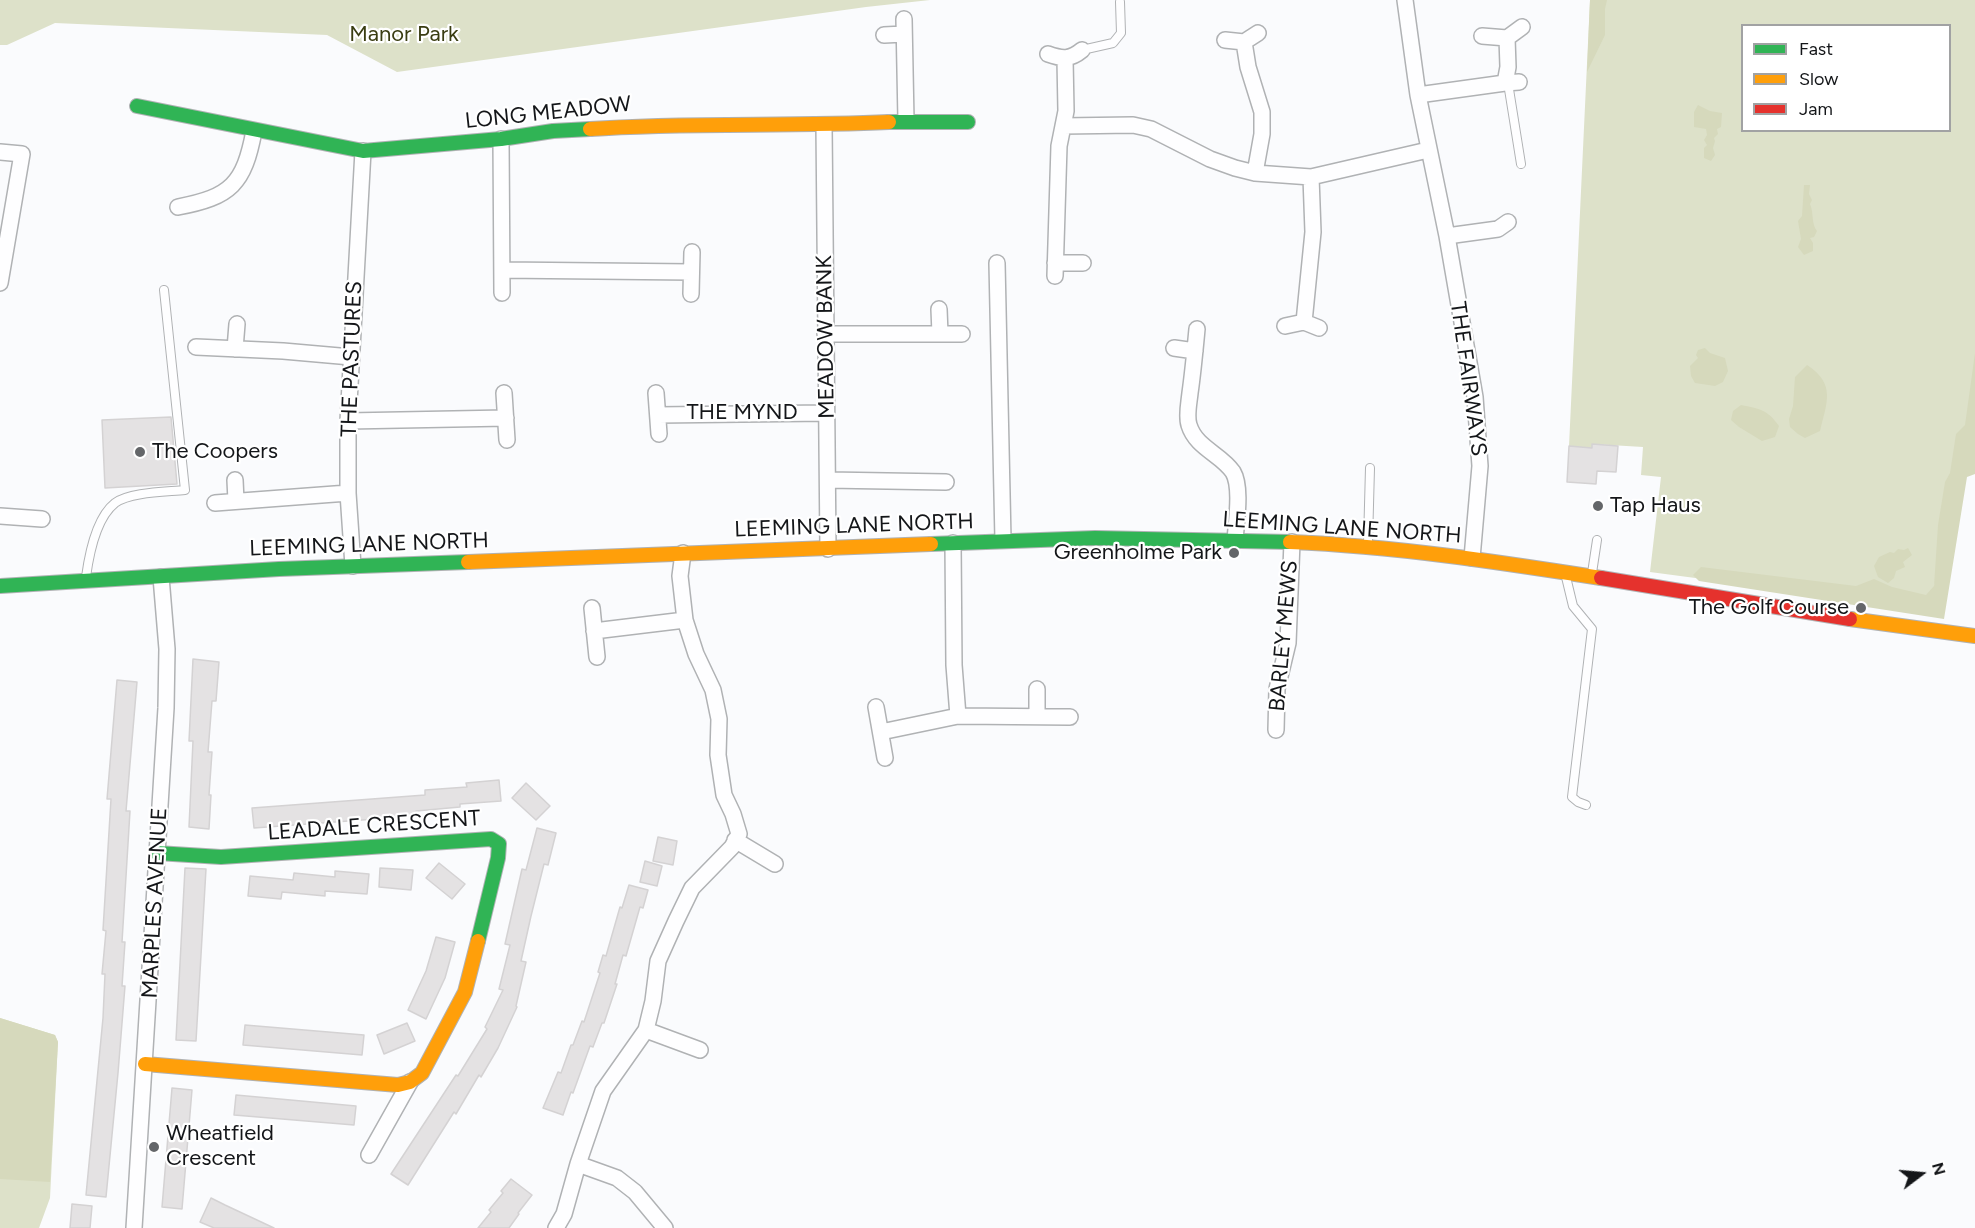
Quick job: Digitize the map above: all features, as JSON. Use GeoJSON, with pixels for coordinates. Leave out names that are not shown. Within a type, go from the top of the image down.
{"type":"FeatureCollection","features":[{"type":"Feature","properties":{"kind":"main road","name":"LONG MEADOW"},"geometry":{"type":"LineString","coordinates":[[137,106],[363,151],[501,139],[553,131],[648,124],[968,122]]}},
{"type":"Feature","properties":{"kind":"main road","name":"LEEMING LANE NORTH"},"geometry":{"type":"LineString","coordinates":[[0,586],[353,566],[828,549],[1003,540],[1096,538],[1292,542],[1472,558],[1881,625],[1975,636]]}},
{"type":"Feature","properties":{"kind":"main road","name":"LEADALE CRESCENT"},"geometry":{"type":"LineString","coordinates":[[158,852],[221,857],[475,839],[491,839],[499,844],[498,858],[465,992],[422,1073],[410,1083]]}},
{"type":"Feature","properties":{"kind":"main road"},"geometry":{"type":"LineString","coordinates":[[145,1064],[398,1085],[410,1083]]}},
{"type":"Feature","properties":{"kind":"street","name":"THE FAIRWAYS"},"geometry":{"type":"LineString","coordinates":[[1405,0],[1418,95],[1447,236],[1479,430],[1480,466],[1472,558]]}},
{"type":"Feature","properties":{"kind":"street"},"geometry":{"type":"LineString","coordinates":[[884,35],[904,26],[906,121]]}},
{"type":"Feature","properties":{"kind":"street"},"geometry":{"type":"LineString","coordinates":[[1482,36],[1507,38],[1522,27]]}},
{"type":"Feature","properties":{"kind":"street"},"geometry":{"type":"LineString","coordinates":[[1225,40],[1244,42],[1258,33]]}},
{"type":"Feature","properties":{"kind":"street"},"geometry":{"type":"LineString","coordinates":[[1418,95],[1511,83],[1507,38]]}},
{"type":"Feature","properties":{"kind":"street"},"geometry":{"type":"LineString","coordinates":[[1244,42],[1248,67],[1262,112],[1262,134],[1255,173]]}},
{"type":"Feature","properties":{"kind":"street"},"geometry":{"type":"LineString","coordinates":[[1048,54],[1069,58],[1082,50]]}},
{"type":"Feature","properties":{"kind":"street"},"geometry":{"type":"LineString","coordinates":[[1065,58],[1066,111],[1059,146],[1055,269],[1083,263]]}},
{"type":"Feature","properties":{"kind":"street","name":"MEADOW BANK"},"geometry":{"type":"LineString","coordinates":[[824,124],[828,549]]}},
{"type":"Feature","properties":{"kind":"street"},"geometry":{"type":"LineString","coordinates":[[1063,126],[1133,124],[1172,138],[1210,159],[1235,168],[1255,173],[1311,177],[1428,150]]}},
{"type":"Feature","properties":{"kind":"street"},"geometry":{"type":"LineString","coordinates":[[178,207],[204,202],[226,191],[242,174],[249,158],[254,131]]}},
{"type":"Feature","properties":{"kind":"street"},"geometry":{"type":"LineString","coordinates":[[501,139],[502,292]]}},
{"type":"Feature","properties":{"kind":"street","name":"THE PASTURES"},"geometry":{"type":"LineString","coordinates":[[353,566],[348,493],[348,421],[363,151]]}},
{"type":"Feature","properties":{"kind":"street"},"geometry":{"type":"LineString","coordinates":[[0,152],[22,154],[0,283]]}},
{"type":"Feature","properties":{"kind":"street"},"geometry":{"type":"LineString","coordinates":[[1304,322],[1313,232],[1311,177]]}},
{"type":"Feature","properties":{"kind":"street"},"geometry":{"type":"LineString","coordinates":[[1447,236],[1498,229],[1508,222]]}},
{"type":"Feature","properties":{"kind":"street"},"geometry":{"type":"LineString","coordinates":[[691,294],[692,252]]}},
{"type":"Feature","properties":{"kind":"street"},"geometry":{"type":"LineString","coordinates":[[997,263],[1003,540]]}},
{"type":"Feature","properties":{"kind":"street"},"geometry":{"type":"LineString","coordinates":[[502,270],[691,272]]}},
{"type":"Feature","properties":{"kind":"street"},"geometry":{"type":"LineString","coordinates":[[939,309],[940,334]]}},
{"type":"Feature","properties":{"kind":"street"},"geometry":{"type":"LineString","coordinates":[[1285,326],[1304,322],[1319,328]]}},
{"type":"Feature","properties":{"kind":"street"},"geometry":{"type":"LineString","coordinates":[[235,349],[237,324]]}},
{"type":"Feature","properties":{"kind":"street"},"geometry":{"type":"LineString","coordinates":[[1197,329],[1189,425],[1198,442],[1233,473],[1237,484],[1235,541]]}},
{"type":"Feature","properties":{"kind":"street"},"geometry":{"type":"LineString","coordinates":[[825,334],[962,334]]}},
{"type":"Feature","properties":{"kind":"street"},"geometry":{"type":"LineString","coordinates":[[196,347],[351,357]]}},
{"type":"Feature","properties":{"kind":"street"},"geometry":{"type":"LineString","coordinates":[[1174,348],[1195,351]]}},
{"type":"Feature","properties":{"kind":"street"},"geometry":{"type":"LineString","coordinates":[[504,393],[507,440]]}},
{"type":"Feature","properties":{"kind":"street"},"geometry":{"type":"LineString","coordinates":[[656,393],[659,434]]}},
{"type":"Feature","properties":{"kind":"street","name":"THE MYND"},"geometry":{"type":"LineString","coordinates":[[658,415],[826,413]]}},
{"type":"Feature","properties":{"kind":"street"},"geometry":{"type":"LineString","coordinates":[[348,421],[506,418]]}},
{"type":"Feature","properties":{"kind":"street"},"geometry":{"type":"LineString","coordinates":[[235,480],[237,501]]}},
{"type":"Feature","properties":{"kind":"street"},"geometry":{"type":"LineString","coordinates":[[828,480],[946,482]]}},
{"type":"Feature","properties":{"kind":"street"},"geometry":{"type":"LineString","coordinates":[[215,503],[348,493]]}},
{"type":"Feature","properties":{"kind":"street"},"geometry":{"type":"LineString","coordinates":[[0,516],[42,519]]}},
{"type":"Feature","properties":{"kind":"street","name":"BARLEY MEWS"},"geometry":{"type":"LineString","coordinates":[[1276,730],[1277,689],[1288,644],[1292,542]]}},
{"type":"Feature","properties":{"kind":"street"},"geometry":{"type":"LineString","coordinates":[[953,543],[954,665],[958,716]]}},
{"type":"Feature","properties":{"kind":"street"},"geometry":{"type":"LineString","coordinates":[[556,1228],[564,1214],[603,1091],[646,1030],[653,1001],[658,961],[676,921],[692,888],[732,847],[739,834],[724,795],[719,765],[719,719],[715,700],[685,620],[681,576],[683,553]]}},
{"type":"Feature","properties":{"kind":"street","name":"MARPLES AVENUE"},"geometry":{"type":"LineString","coordinates":[[135,1228],[166,708],[167,649],[161,577]]}},
{"type":"Feature","properties":{"kind":"street"},"geometry":{"type":"LineString","coordinates":[[592,608],[597,657]]}},
{"type":"Feature","properties":{"kind":"street"},"geometry":{"type":"LineString","coordinates":[[594,631],[685,620]]}},
{"type":"Feature","properties":{"kind":"street"},"geometry":{"type":"LineString","coordinates":[[1037,690],[1037,716]]}},
{"type":"Feature","properties":{"kind":"street"},"geometry":{"type":"LineString","coordinates":[[876,707],[885,758]]}},
{"type":"Feature","properties":{"kind":"street"},"geometry":{"type":"LineString","coordinates":[[881,732],[958,716],[1070,717]]}},
{"type":"Feature","properties":{"kind":"street"},"geometry":{"type":"LineString","coordinates":[[735,840],[775,864]]}},
{"type":"Feature","properties":{"kind":"street"},"geometry":{"type":"LineString","coordinates":[[646,1030],[700,1050]]}},
{"type":"Feature","properties":{"kind":"street"},"geometry":{"type":"LineString","coordinates":[[369,1155],[410,1083]]}},
{"type":"Feature","properties":{"kind":"street"},"geometry":{"type":"LineString","coordinates":[[578,1164],[617,1178],[635,1192],[665,1228]]}},
{"type":"Feature","properties":{"kind":"lane"},"geometry":{"type":"LineString","coordinates":[[1082,50],[1113,43],[1121,33],[1120,2]]}},
{"type":"Feature","properties":{"kind":"lane"},"geometry":{"type":"LineString","coordinates":[[1511,83],[1521,164]]}},
{"type":"Feature","properties":{"kind":"lane"},"geometry":{"type":"LineString","coordinates":[[86,582],[89,557],[96,533],[114,504],[125,498],[185,490],[164,290]]}},
{"type":"Feature","properties":{"kind":"lane"},"geometry":{"type":"LineString","coordinates":[[1368,547],[1370,468]]}},
{"type":"Feature","properties":{"kind":"lane"},"geometry":{"type":"LineString","coordinates":[[1591,577],[1597,540]]}},
{"type":"Feature","properties":{"kind":"lane"},"geometry":{"type":"LineString","coordinates":[[1565,573],[1573,606],[1592,629],[1572,797],[1586,805]]}},
{"type":"Feature","properties":{"kind":"green space","name":"Manor Park"},"geometry":{"type":"Polygon","coordinates":[[[0,0],[930,0],[397,72],[327,35],[55,23],[7,45],[0,45],[0,0]]]}},
{"type":"Feature","properties":{"kind":"green space"},"geometry":{"type":"Polygon","coordinates":[[[1590,0],[1975,0],[1975,404],[1929,609],[1650,572],[1661,477],[1641,475],[1643,447],[1593,444],[1592,448],[1569,446],[1590,0]]]}},
{"type":"Feature","properties":{"kind":"green space"},"geometry":{"type":"Polygon","coordinates":[[[1590,0],[1607,0],[1605,35],[1587,72],[1590,0]]]}},
{"type":"Feature","properties":{"kind":"green space"},"geometry":{"type":"Polygon","coordinates":[[[1698,105],[1710,111],[1722,113],[1721,127],[1717,129],[1718,134],[1714,138],[1715,155],[1711,161],[1704,158],[1704,148],[1707,145],[1704,140],[1707,135],[1706,129],[1694,127],[1694,112],[1698,105]]]}},
{"type":"Feature","properties":{"kind":"green space"},"geometry":{"type":"Polygon","coordinates":[[[1804,185],[1810,185],[1809,194],[1812,200],[1810,204],[1817,231],[1814,237],[1810,238],[1813,251],[1804,255],[1798,247],[1801,239],[1798,221],[1802,216],[1804,185]]]}},
{"type":"Feature","properties":{"kind":"green space"},"geometry":{"type":"Polygon","coordinates":[[[1705,348],[1710,353],[1725,358],[1728,371],[1723,382],[1715,386],[1695,383],[1691,376],[1690,366],[1698,358],[1696,355],[1698,350],[1705,348]]]}},
{"type":"Feature","properties":{"kind":"green space"},"geometry":{"type":"Polygon","coordinates":[[[1975,353],[1975,474],[1967,477],[1944,619],[1699,581],[1693,575],[1701,567],[1856,586],[1874,579],[1892,587],[1926,595],[1934,586],[1938,525],[1945,482],[1950,473],[1956,434],[1965,425],[1975,353]]]}},
{"type":"Feature","properties":{"kind":"green space"},"geometry":{"type":"Polygon","coordinates":[[[1807,365],[1822,379],[1826,387],[1827,402],[1820,431],[1805,438],[1790,427],[1789,419],[1793,406],[1795,377],[1807,365]]]}},
{"type":"Feature","properties":{"kind":"green space"},"geometry":{"type":"Polygon","coordinates":[[[1741,405],[1758,409],[1771,416],[1779,426],[1775,437],[1762,441],[1731,420],[1733,411],[1741,405]]]}},
{"type":"Feature","properties":{"kind":"green space"},"geometry":{"type":"Polygon","coordinates":[[[1908,548],[1912,555],[1903,562],[1905,567],[1896,571],[1894,578],[1888,583],[1878,577],[1874,566],[1879,557],[1890,552],[1894,553],[1898,549],[1908,548]]]}},
{"type":"Feature","properties":{"kind":"green space"},"geometry":{"type":"Polygon","coordinates":[[[0,1018],[55,1035],[58,1042],[50,1198],[39,1228],[0,1228],[0,1018]]]}},
{"type":"Feature","properties":{"kind":"green space"},"geometry":{"type":"Polygon","coordinates":[[[0,1018],[55,1035],[58,1042],[50,1182],[0,1179],[0,1018]]]}},
{"type":"Feature","properties":{"kind":"building","name":"The Coopers"},"geometry":{"type":"Polygon","coordinates":[[[171,417],[177,484],[105,488],[102,420],[171,417]]]}},
{"type":"Feature","properties":{"kind":"building"},"geometry":{"type":"Polygon","coordinates":[[[1592,444],[1618,446],[1616,472],[1597,471],[1596,484],[1567,482],[1569,446],[1592,448],[1592,444]]]}},
{"type":"Feature","properties":{"kind":"building"},"geometry":{"type":"Polygon","coordinates":[[[193,659],[219,662],[216,701],[212,701],[208,752],[212,752],[209,829],[189,827],[193,741],[189,741],[193,659]]]}},
{"type":"Feature","properties":{"kind":"building"},"geometry":{"type":"Polygon","coordinates":[[[117,680],[137,682],[126,811],[130,811],[122,942],[125,942],[122,986],[125,986],[106,1197],[86,1195],[103,1018],[105,974],[102,974],[106,931],[103,930],[111,799],[107,799],[117,680]]]}},
{"type":"Feature","properties":{"kind":"building"},"geometry":{"type":"Polygon","coordinates":[[[499,780],[501,801],[460,804],[460,807],[416,811],[416,816],[254,828],[252,808],[425,795],[425,790],[467,787],[466,783],[499,780]]]}},
{"type":"Feature","properties":{"kind":"building"},"geometry":{"type":"Polygon","coordinates":[[[526,783],[550,806],[536,820],[512,798],[526,783]]]}},
{"type":"Feature","properties":{"kind":"building"},"geometry":{"type":"Polygon","coordinates":[[[537,828],[556,833],[548,865],[544,864],[531,916],[521,961],[526,962],[517,1007],[498,1048],[481,1077],[479,1075],[456,1114],[454,1112],[408,1185],[391,1174],[487,1029],[485,1027],[503,990],[499,989],[510,945],[505,944],[522,869],[526,870],[537,828]]]}},
{"type":"Feature","properties":{"kind":"building"},"geometry":{"type":"Polygon","coordinates":[[[658,837],[677,841],[673,865],[653,861],[658,837]]]}},
{"type":"Feature","properties":{"kind":"building"},"geometry":{"type":"Polygon","coordinates":[[[645,861],[662,866],[657,886],[640,882],[645,861]]]}},
{"type":"Feature","properties":{"kind":"building"},"geometry":{"type":"Polygon","coordinates":[[[439,863],[465,884],[452,899],[426,878],[439,863]]]}},
{"type":"Feature","properties":{"kind":"building"},"geometry":{"type":"Polygon","coordinates":[[[185,868],[206,869],[196,1041],[176,1040],[185,868]]]}},
{"type":"Feature","properties":{"kind":"building"},"geometry":{"type":"Polygon","coordinates":[[[380,868],[413,870],[411,890],[379,887],[380,868]]]}},
{"type":"Feature","properties":{"kind":"building"},"geometry":{"type":"Polygon","coordinates":[[[335,871],[369,874],[367,894],[325,891],[325,896],[282,892],[281,899],[248,896],[250,876],[293,880],[294,873],[335,877],[335,871]]]}},
{"type":"Feature","properties":{"kind":"building"},"geometry":{"type":"Polygon","coordinates":[[[629,885],[648,890],[643,908],[640,907],[626,956],[623,955],[615,984],[617,984],[604,1023],[602,1023],[593,1047],[590,1046],[563,1115],[543,1108],[558,1072],[561,1073],[582,1021],[584,1022],[600,973],[598,972],[603,955],[606,956],[629,885]]]}},
{"type":"Feature","properties":{"kind":"building"},"geometry":{"type":"Polygon","coordinates":[[[436,937],[455,942],[445,978],[426,1019],[408,1010],[426,971],[436,937]]]}},
{"type":"Feature","properties":{"kind":"building"},"geometry":{"type":"Polygon","coordinates":[[[407,1023],[415,1041],[384,1054],[377,1035],[407,1023]]]}},
{"type":"Feature","properties":{"kind":"building"},"geometry":{"type":"Polygon","coordinates":[[[245,1025],[364,1035],[362,1055],[243,1045],[245,1025]]]}},
{"type":"Feature","properties":{"kind":"building"},"geometry":{"type":"Polygon","coordinates":[[[172,1088],[192,1090],[182,1209],[162,1207],[172,1088]]]}},
{"type":"Feature","properties":{"kind":"building"},"geometry":{"type":"Polygon","coordinates":[[[236,1095],[356,1106],[354,1125],[234,1115],[236,1095]]]}},
{"type":"Feature","properties":{"kind":"building"},"geometry":{"type":"Polygon","coordinates":[[[511,1179],[532,1195],[509,1228],[478,1228],[491,1212],[489,1210],[511,1179]]]}},
{"type":"Feature","properties":{"kind":"building"},"geometry":{"type":"Polygon","coordinates":[[[211,1198],[274,1228],[214,1228],[200,1222],[211,1198]]]}},
{"type":"Feature","properties":{"kind":"building"},"geometry":{"type":"Polygon","coordinates":[[[72,1204],[92,1206],[90,1228],[70,1228],[72,1204]]]}},
{"type":"Feature","properties":{"kind":"traffic: fast"},"geometry":{"type":"LineString","coordinates":[[137,106],[363,151],[590,129]]}},
{"type":"Feature","properties":{"kind":"traffic: fast"},"geometry":{"type":"LineString","coordinates":[[889,122],[968,122]]}},
{"type":"Feature","properties":{"kind":"traffic: fast"},"geometry":{"type":"LineString","coordinates":[[931,544],[1095,538],[1290,542]]}},
{"type":"Feature","properties":{"kind":"traffic: fast"},"geometry":{"type":"LineString","coordinates":[[0,586],[279,569],[468,562]]}},
{"type":"Feature","properties":{"kind":"traffic: fast"},"geometry":{"type":"LineString","coordinates":[[157,853],[221,857],[491,839],[499,844],[498,858],[478,941]]}},
{"type":"Feature","properties":{"kind":"traffic: slow"},"geometry":{"type":"LineString","coordinates":[[590,129],[889,122]]}},
{"type":"Feature","properties":{"kind":"traffic: slow"},"geometry":{"type":"LineString","coordinates":[[1290,542],[1407,551],[1601,578]]}},
{"type":"Feature","properties":{"kind":"traffic: slow"},"geometry":{"type":"LineString","coordinates":[[468,562],[931,544]]}},
{"type":"Feature","properties":{"kind":"traffic: slow"},"geometry":{"type":"LineString","coordinates":[[1850,619],[1975,636]]}},
{"type":"Feature","properties":{"kind":"traffic: slow"},"geometry":{"type":"LineString","coordinates":[[145,1064],[398,1085],[410,1082],[422,1073],[465,992],[478,941]]}},
{"type":"Feature","properties":{"kind":"traffic: jam"},"geometry":{"type":"LineString","coordinates":[[1601,578],[1850,619]]}},
{"type":"Feature","properties":{"kind":"place","name":"The Coopers"},"geometry":{"type":"Point","coordinates":[140,452]}},
{"type":"Feature","properties":{"kind":"place","name":"Tap Haus"},"geometry":{"type":"Point","coordinates":[1598,506]}},
{"type":"Feature","properties":{"kind":"place","name":"Greenholme Park"},"geometry":{"type":"Point","coordinates":[1234,553]}},
{"type":"Feature","properties":{"kind":"place","name":"The Golf Course"},"geometry":{"type":"Point","coordinates":[1861,608]}},
{"type":"Feature","properties":{"kind":"place","name":"Wheatfield Crescent"},"geometry":{"type":"Point","coordinates":[154,1147]}}]}
